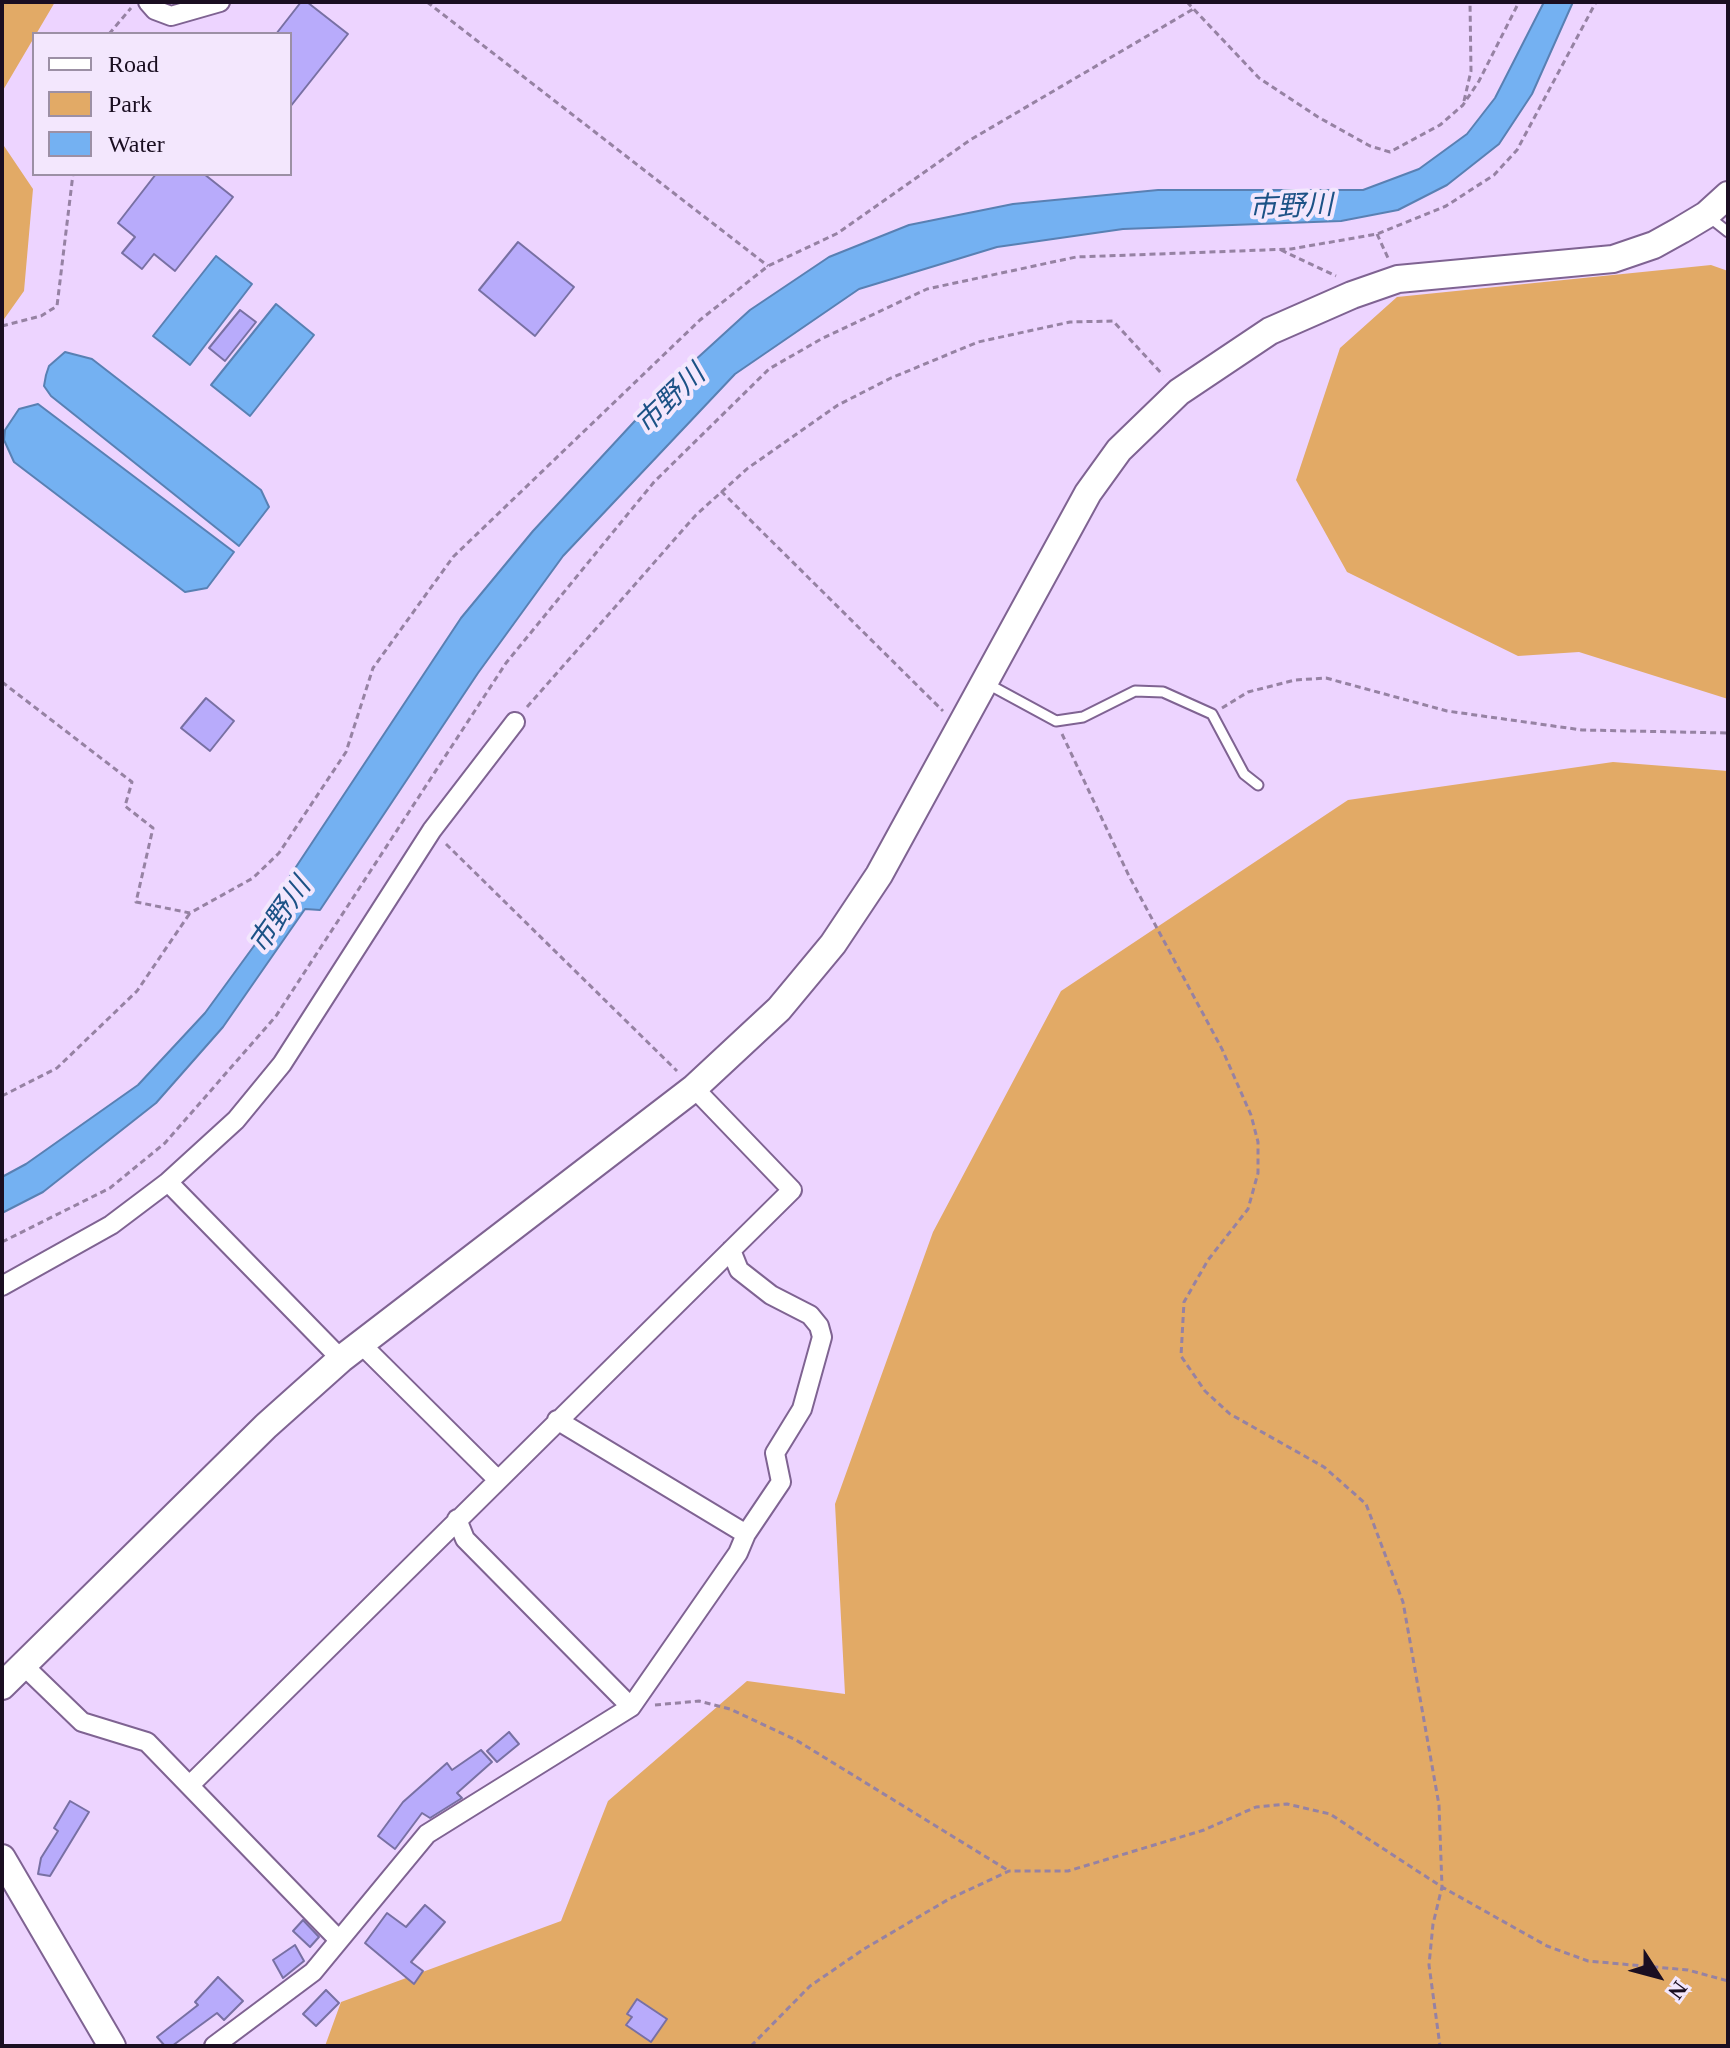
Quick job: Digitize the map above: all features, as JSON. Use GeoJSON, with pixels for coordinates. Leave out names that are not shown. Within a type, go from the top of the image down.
{"type":"FeatureCollection","features":[{"type":"Feature","properties":{"kind":"street"},"geometry":{"type":"LineString","coordinates":[[148,2],[155,10],[171,16],[220,2]]}},
{"type":"Feature","properties":{"kind":"street"},"geometry":{"type":"LineString","coordinates":[[2,1686],[266,1426],[350,1351],[694,1088],[779,1009],[833,944],[879,875],[1088,493],[1119,450],[1179,392],[1270,331],[1357,293],[1398,279],[1613,259],[1654,245],[1706,215],[1728,195]]}},
{"type":"Feature","properties":{"kind":"street"},"geometry":{"type":"LineString","coordinates":[[2,1286],[111,1225],[168,1182],[236,1120],[282,1064],[432,830],[515,722]]}},
{"type":"Feature","properties":{"kind":"street"},"geometry":{"type":"LineString","coordinates":[[191,1784],[792,1190],[694,1088]]}},
{"type":"Feature","properties":{"kind":"street"},"geometry":{"type":"LineString","coordinates":[[168,1182],[350,1351],[497,1479]]}},
{"type":"Feature","properties":{"kind":"street"},"geometry":{"type":"LineString","coordinates":[[214,2046],[313,1972],[337,1938],[427,1834],[631,1707],[738,1553],[746,1534],[781,1482],[775,1453],[802,1409],[822,1337],[819,1326],[810,1315],[771,1295],[739,1270],[731,1250]]}},
{"type":"Feature","properties":{"kind":"street"},"geometry":{"type":"LineString","coordinates":[[557,1420],[746,1534]]}},
{"type":"Feature","properties":{"kind":"street"},"geometry":{"type":"LineString","coordinates":[[457,1519],[465,1539],[631,1707]]}},
{"type":"Feature","properties":{"kind":"street"},"geometry":{"type":"LineString","coordinates":[[24,1666],[82,1722],[147,1742],[337,1938]]}},
{"type":"Feature","properties":{"kind":"street"},"geometry":{"type":"LineString","coordinates":[[2,1858],[112,2046]]}},
{"type":"Feature","properties":{"kind":"lane"},"geometry":{"type":"LineString","coordinates":[[1706,215],[1728,232]]}},
{"type":"Feature","properties":{"kind":"lane"},"geometry":{"type":"LineString","coordinates":[[986,683],[1056,721],[1083,717],[1135,691],[1163,692],[1212,714],[1244,774],[1258,785]]}},
{"type":"Feature","properties":{"kind":"path"},"geometry":{"type":"LineString","coordinates":[[111,32],[136,2]]}},
{"type":"Feature","properties":{"kind":"path"},"geometry":{"type":"LineString","coordinates":[[427,2],[768,266]]}},
{"type":"Feature","properties":{"kind":"path"},"geometry":{"type":"LineString","coordinates":[[1187,2],[1259,78],[1370,146],[1390,152],[1440,125],[1463,105],[1479,81],[1519,2]]}},
{"type":"Feature","properties":{"kind":"path"},"geometry":{"type":"LineString","coordinates":[[1463,105],[1471,71],[1470,2]]}},
{"type":"Feature","properties":{"kind":"path"},"geometry":{"type":"LineString","coordinates":[[2,1242],[110,1188],[165,1143],[276,1016],[506,663],[654,482],[769,369],[821,339],[927,289],[1076,257],[1278,249],[1377,234],[1446,206],[1494,175],[1517,150],[1596,2]]}},
{"type":"Feature","properties":{"kind":"path"},"geometry":{"type":"LineString","coordinates":[[2,1096],[57,1068],[137,991],[190,913],[253,878],[279,853],[346,752],[373,668],[453,557],[700,320],[768,266],[838,233],[970,140],[1195,8]]}},
{"type":"Feature","properties":{"kind":"path"},"geometry":{"type":"LineString","coordinates":[[2,326],[41,316],[57,306],[73,176]]}},
{"type":"Feature","properties":{"kind":"path"},"geometry":{"type":"LineString","coordinates":[[1377,234],[1398,279]]}},
{"type":"Feature","properties":{"kind":"path"},"geometry":{"type":"LineString","coordinates":[[1278,249],[1349,282],[1357,293]]}},
{"type":"Feature","properties":{"kind":"path"},"geometry":{"type":"LineString","coordinates":[[515,722],[621,597],[721,491],[781,443],[838,405],[891,378],[978,342],[1070,322],[1113,321],[1179,392]]}},
{"type":"Feature","properties":{"kind":"path"},"geometry":{"type":"LineString","coordinates":[[721,491],[960,729]]}},
{"type":"Feature","properties":{"kind":"path"},"geometry":{"type":"LineString","coordinates":[[1212,714],[1248,692],[1295,680],[1326,678],[1447,711],[1582,730],[1728,733]]}},
{"type":"Feature","properties":{"kind":"path"},"geometry":{"type":"LineString","coordinates":[[2,682],[132,782],[125,806],[153,828],[136,902],[190,913]]}},
{"type":"Feature","properties":{"kind":"path"},"geometry":{"type":"LineString","coordinates":[[1056,721],[1129,876],[1222,1049],[1251,1115],[1258,1142],[1258,1173],[1248,1209],[1208,1260],[1184,1302],[1181,1356],[1205,1391],[1230,1414],[1324,1467],[1366,1504],[1403,1602],[1439,1805],[1442,1887],[1433,1924],[1429,1965],[1440,2046]]}},
{"type":"Feature","properties":{"kind":"path"},"geometry":{"type":"LineString","coordinates":[[432,830],[694,1088]]}},
{"type":"Feature","properties":{"kind":"path"},"geometry":{"type":"LineString","coordinates":[[631,1707],[699,1701],[730,1709],[796,1740],[1009,1871]]}},
{"type":"Feature","properties":{"kind":"path"},"geometry":{"type":"LineString","coordinates":[[751,2046],[781,2011],[842,1964],[949,1899],[1009,1871],[1068,1871],[1204,1830],[1256,1807],[1287,1804],[1330,1814],[1442,1887],[1547,1946],[1588,1961],[1688,1970],[1728,1981]]}},
{"type":"Feature","properties":{"kind":"green space"},"geometry":{"type":"Polygon","coordinates":[[[2,2],[55,2],[37,32],[32,32],[32,41],[2,92],[2,2]]]}},
{"type":"Feature","properties":{"kind":"green space"},"geometry":{"type":"Polygon","coordinates":[[[2,143],[33,189],[24,291],[2,322],[2,143]]]}},
{"type":"Feature","properties":{"kind":"green space"},"geometry":{"type":"Polygon","coordinates":[[[1711,265],[1728,271],[1728,699],[1579,652],[1518,656],[1347,572],[1296,480],[1340,348],[1397,297],[1711,265]]]}},
{"type":"Feature","properties":{"kind":"green space"},"geometry":{"type":"Polygon","coordinates":[[[1613,762],[1728,771],[1728,2046],[325,2046],[341,2002],[561,1921],[608,1801],[747,1681],[845,1694],[835,1504],[933,1232],[1061,991],[1348,800],[1613,762]]]}},
{"type":"Feature","properties":{"kind":"water","name":"市野川"},"geometry":{"type":"Polygon","coordinates":[[[1544,2],[1573,2],[1532,94],[1499,144],[1447,185],[1398,210],[1341,221],[1123,229],[997,247],[859,289],[735,374],[563,556],[478,673],[320,910],[305,909],[223,1027],[156,1103],[43,1192],[2,1213],[2,1177],[26,1164],[138,1085],[205,1013],[289,898],[284,885],[461,618],[533,531],[670,383],[750,310],[829,257],[909,225],[1013,204],[1158,190],[1363,190],[1419,169],[1467,134],[1495,98],[1544,2]]]}},
{"type":"Feature","properties":{"kind":"water"},"geometry":{"type":"Polygon","coordinates":[[[216,256],[252,284],[190,365],[153,336],[216,256]]]}},
{"type":"Feature","properties":{"kind":"water"},"geometry":{"type":"Polygon","coordinates":[[[276,304],[314,335],[250,416],[211,385],[276,304]]]}},
{"type":"Feature","properties":{"kind":"water"},"geometry":{"type":"Polygon","coordinates":[[[65,352],[92,359],[261,490],[269,507],[239,546],[51,396],[44,386],[46,375],[49,366],[65,352]]]}},
{"type":"Feature","properties":{"kind":"water"},"geometry":{"type":"Polygon","coordinates":[[[38,404],[234,552],[207,588],[185,592],[14,462],[4,440],[5,430],[19,409],[38,404]]]}},
{"type":"Feature","properties":{"kind":"building"},"geometry":{"type":"Polygon","coordinates":[[[301,2],[307,2],[348,34],[292,104],[292,32],[278,32],[301,2]]]}},
{"type":"Feature","properties":{"kind":"building"},"geometry":{"type":"Polygon","coordinates":[[[154,176],[207,176],[233,197],[175,271],[154,254],[142,269],[122,253],[135,237],[118,223],[154,176]]]}},
{"type":"Feature","properties":{"kind":"building"},"geometry":{"type":"Polygon","coordinates":[[[518,242],[574,287],[535,336],[479,290],[518,242]]]}},
{"type":"Feature","properties":{"kind":"building"},"geometry":{"type":"Polygon","coordinates":[[[240,310],[256,322],[225,361],[209,348],[240,310]]]}},
{"type":"Feature","properties":{"kind":"building"},"geometry":{"type":"Polygon","coordinates":[[[206,698],[234,721],[210,751],[181,728],[206,698]]]}},
{"type":"Feature","properties":{"kind":"building"},"geometry":{"type":"Polygon","coordinates":[[[509,1732],[519,1744],[497,1762],[487,1751],[509,1732]]]}},
{"type":"Feature","properties":{"kind":"building"},"geometry":{"type":"Polygon","coordinates":[[[481,1750],[492,1762],[457,1793],[462,1798],[430,1818],[422,1813],[395,1849],[378,1836],[403,1802],[447,1763],[452,1770],[481,1750]]]}},
{"type":"Feature","properties":{"kind":"building"},"geometry":{"type":"Polygon","coordinates":[[[70,1801],[89,1812],[50,1876],[38,1874],[41,1858],[58,1831],[54,1828],[70,1801]]]}},
{"type":"Feature","properties":{"kind":"building"},"geometry":{"type":"Polygon","coordinates":[[[425,1905],[445,1922],[411,1962],[423,1971],[414,1984],[365,1943],[387,1913],[406,1927],[425,1905]]]}},
{"type":"Feature","properties":{"kind":"building"},"geometry":{"type":"Polygon","coordinates":[[[303,1920],[319,1937],[310,1947],[293,1931],[303,1920]]]}},
{"type":"Feature","properties":{"kind":"building"},"geometry":{"type":"Polygon","coordinates":[[[295,1945],[304,1961],[283,1978],[273,1960],[295,1945]]]}},
{"type":"Feature","properties":{"kind":"building"},"geometry":{"type":"Polygon","coordinates":[[[218,1977],[243,2001],[224,2020],[217,2013],[172,2046],[165,2046],[157,2037],[198,2005],[195,2002],[218,1977]]]}},
{"type":"Feature","properties":{"kind":"building"},"geometry":{"type":"Polygon","coordinates":[[[326,1990],[339,2003],[316,2026],[303,2014],[326,1990]]]}},
{"type":"Feature","properties":{"kind":"building"},"geometry":{"type":"Polygon","coordinates":[[[637,1999],[667,2019],[651,2042],[626,2025],[632,2017],[627,2014],[637,1999]]]}}]}
